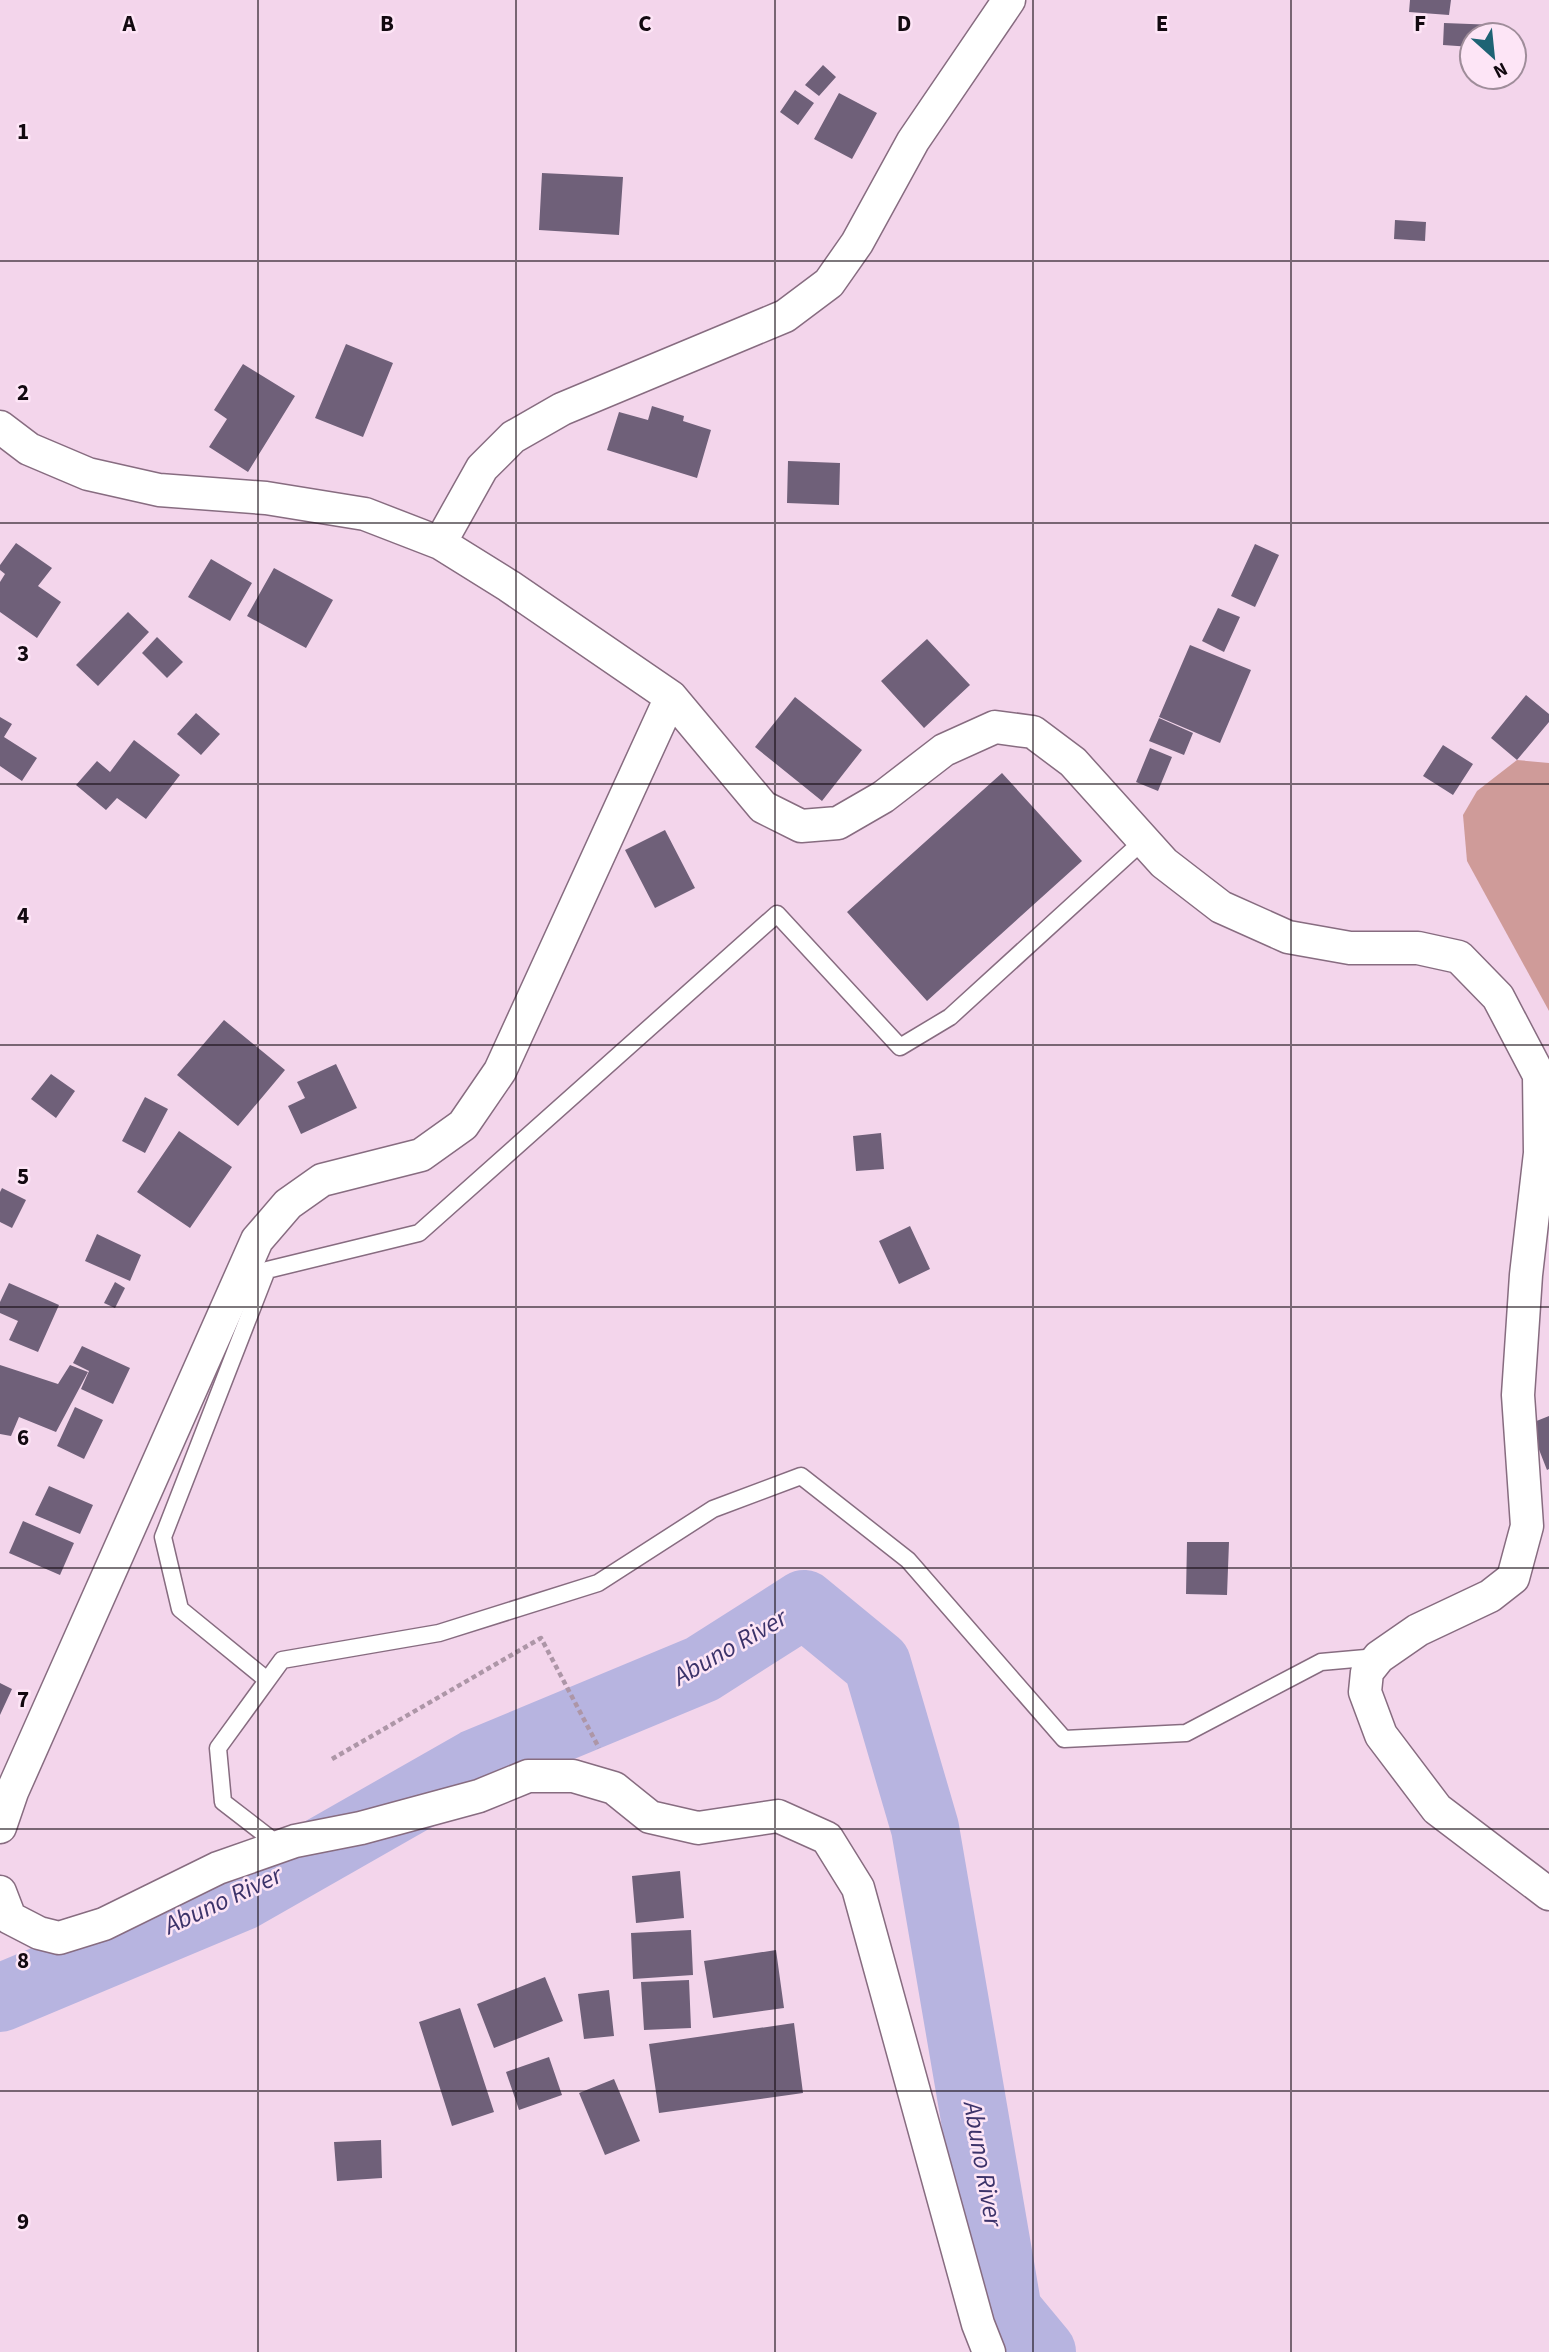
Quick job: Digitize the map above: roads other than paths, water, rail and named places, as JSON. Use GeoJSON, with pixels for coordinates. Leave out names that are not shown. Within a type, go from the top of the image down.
{"type":"FeatureCollection","features":[{"type":"Feature","properties":{"kind":"street"},"geometry":{"type":"LineString","coordinates":[[440,543],[482,468],[513,436],[562,409],[785,316],[829,283],[857,243],[913,141],[1009,0]]}},
{"type":"Feature","properties":{"kind":"street"},"geometry":{"type":"LineString","coordinates":[[0,427],[29,449],[88,474],[159,490],[266,498],[365,514],[440,543],[544,609],[671,697],[763,807],[801,826],[838,824],[883,797],[944,750],[995,727],[1033,732],[1073,762],[1164,863],[1221,907],[1288,937],[1350,948],[1418,948],[1459,957],[1498,997],[1539,1074],[1540,1153],[1526,1275],[1517,1395],[1527,1526],[1513,1578],[1490,1596],[1418,1630],[1379,1657],[1367,1672],[1365,1692],[1381,1735],[1437,1809],[1549,1894]]}},
{"type":"Feature","properties":{"kind":"street"},"geometry":{"type":"LineString","coordinates":[[0,1827],[12,1792],[257,1240],[288,1204],[322,1180],[421,1155],[463,1125],[500,1071],[671,697]]}},
{"type":"Feature","properties":{"kind":"street"},"geometry":{"type":"LineString","coordinates":[[0,1892],[10,1919],[39,1933],[59,1938],[104,1924],[218,1868],[295,1841],[362,1828],[479,1796],[528,1776],[573,1776],[614,1788],[650,1817],[698,1829],[778,1816],[827,1838],[858,1888],[978,2324],[989,2352]]}},
{"type":"Feature","properties":{"kind":"lane"},"geometry":{"type":"LineString","coordinates":[[267,1680],[180,1609],[163,1537],[267,1270],[419,1233],[777,914],[900,1046],[950,1017],[1144,840]]}},
{"type":"Feature","properties":{"kind":"lane"},"geometry":{"type":"LineString","coordinates":[[281,1846],[223,1802],[218,1748],[282,1660],[439,1633],[598,1583],[713,1509],[801,1476],[908,1560],[1063,1739],[1186,1733],[1321,1662],[1379,1657]]}},
{"type":"Feature","properties":{"kind":"waterway","name":"Abuno River"},"geometry":{"type":"LineString","coordinates":[[0,1998],[241,1897],[476,1763],[702,1669],[804,1604],[877,1664],[925,1828],[1008,2311],[1042,2352]]}}]}
